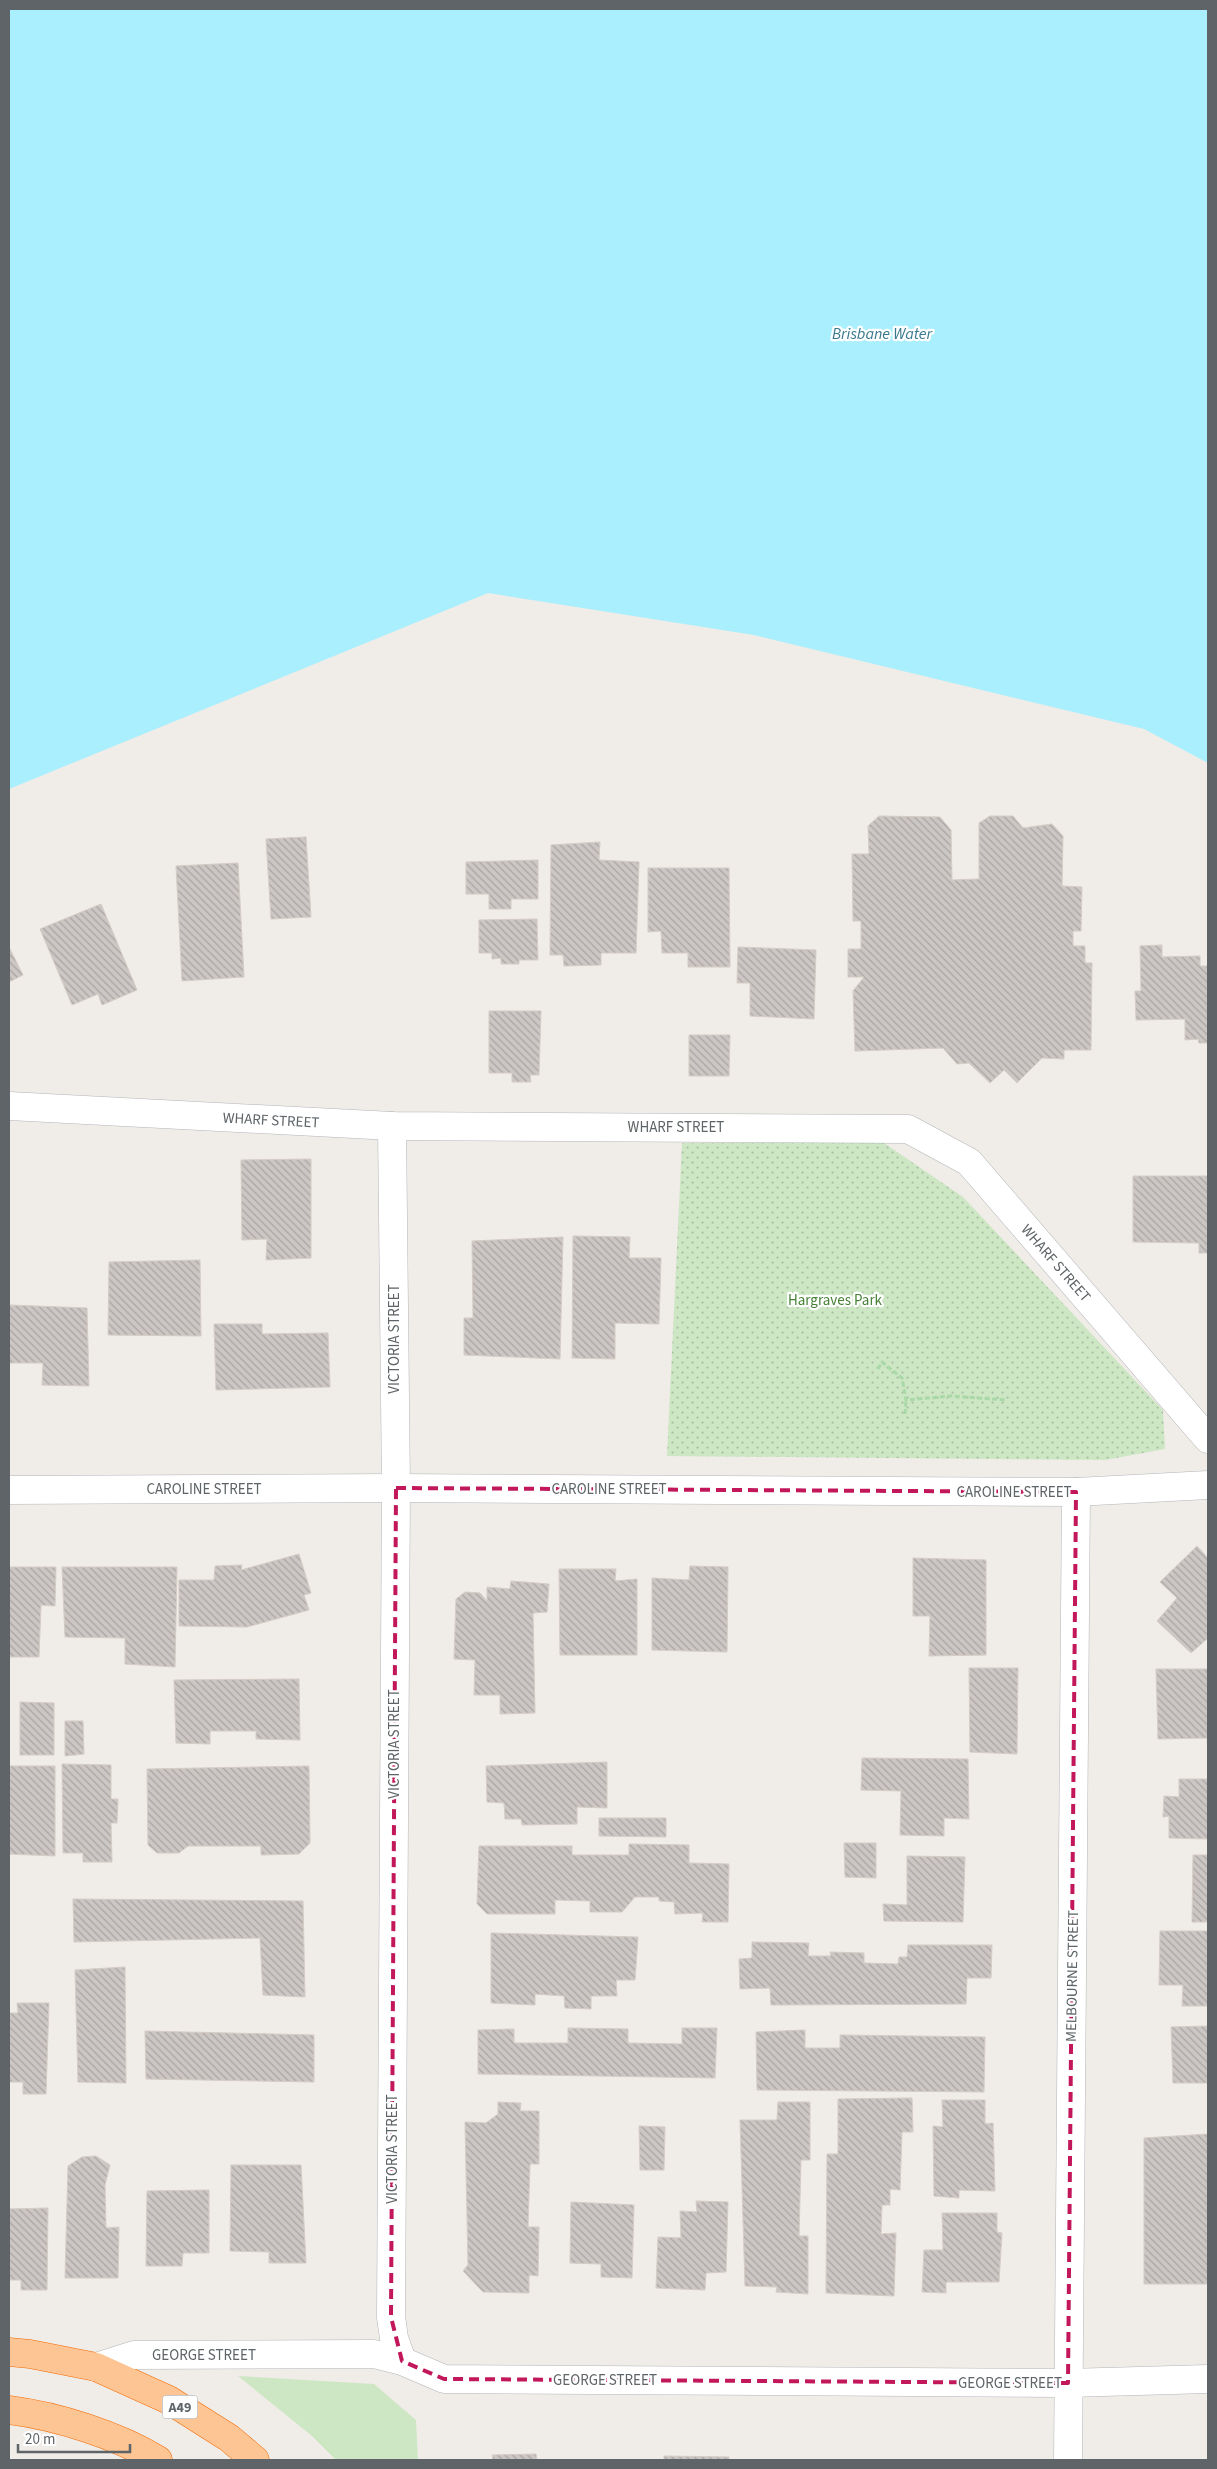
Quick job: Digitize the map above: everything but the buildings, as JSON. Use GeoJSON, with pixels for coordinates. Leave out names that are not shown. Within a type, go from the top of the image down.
{"type":"FeatureCollection","features":[{"type":"Feature","properties":{"kind":"highway","name":"GEORGE STREET"},"geometry":{"type":"LineString","coordinates":[[9,2352],[30,2354],[96,2367]]}},
{"type":"Feature","properties":{"kind":"highway","name":"A49"},"geometry":{"type":"LineString","coordinates":[[96,2367],[169,2400],[229,2438],[255,2460]]}},
{"type":"Feature","properties":{"kind":"highway"},"geometry":{"type":"LineString","coordinates":[[9,2410],[77,2426],[141,2450],[158,2460]]}},
{"type":"Feature","properties":{"kind":"street","name":"WHARF STREET"},"geometry":{"type":"LineString","coordinates":[[9,1106],[392,1126],[908,1129],[969,1162],[1208,1438]]}},
{"type":"Feature","properties":{"kind":"street","name":"VICTORIA STREET"},"geometry":{"type":"LineString","coordinates":[[392,1126],[396,1488],[392,2317],[394,2338],[402,2361]]}},
{"type":"Feature","properties":{"kind":"street","name":"CAROLINE STREET"},"geometry":{"type":"LineString","coordinates":[[9,1490],[396,1488],[1076,1492],[1208,1485]]}},
{"type":"Feature","properties":{"kind":"street","name":"MELBOURNE STREET"},"geometry":{"type":"LineString","coordinates":[[1068,2460],[1076,1492]]}},
{"type":"Feature","properties":{"kind":"street","name":"GEORGE STREET"},"geometry":{"type":"LineString","coordinates":[[96,2367],[134,2355],[374,2354],[402,2361],[444,2379],[1068,2383],[1208,2379]]}},
{"type":"Feature","properties":{"kind":"path"},"geometry":{"type":"LineString","coordinates":[[878,1369],[882,1362],[902,1378],[906,1400],[905,1414]]}},
{"type":"Feature","properties":{"kind":"path"},"geometry":{"type":"LineString","coordinates":[[906,1400],[950,1396],[1006,1400]]}},
{"type":"Feature","properties":{"kind":"highlighted area"},"geometry":{"type":"Polygon","coordinates":[[[396,1488],[1076,1492],[1068,2383],[444,2379],[402,2361],[391,2317],[396,1488]]]}},
{"type":"Feature","properties":{"kind":"green space","name":"Hargraves Park"},"geometry":{"type":"Polygon","coordinates":[[[682,1143],[884,1143],[963,1197],[1163,1410],[1165,1449],[1105,1460],[667,1456],[682,1143]]]}},
{"type":"Feature","properties":{"kind":"green space"},"geometry":{"type":"Polygon","coordinates":[[[238,2376],[374,2384],[416,2420],[418,2460],[336,2460],[312,2436],[238,2376]]]}},
{"type":"Feature","properties":{"kind":"water","name":"Brisbane Water"},"geometry":{"type":"Polygon","coordinates":[[[9,9],[1208,9],[1208,763],[1144,729],[754,635],[488,593],[9,789],[9,9]]]}}]}
